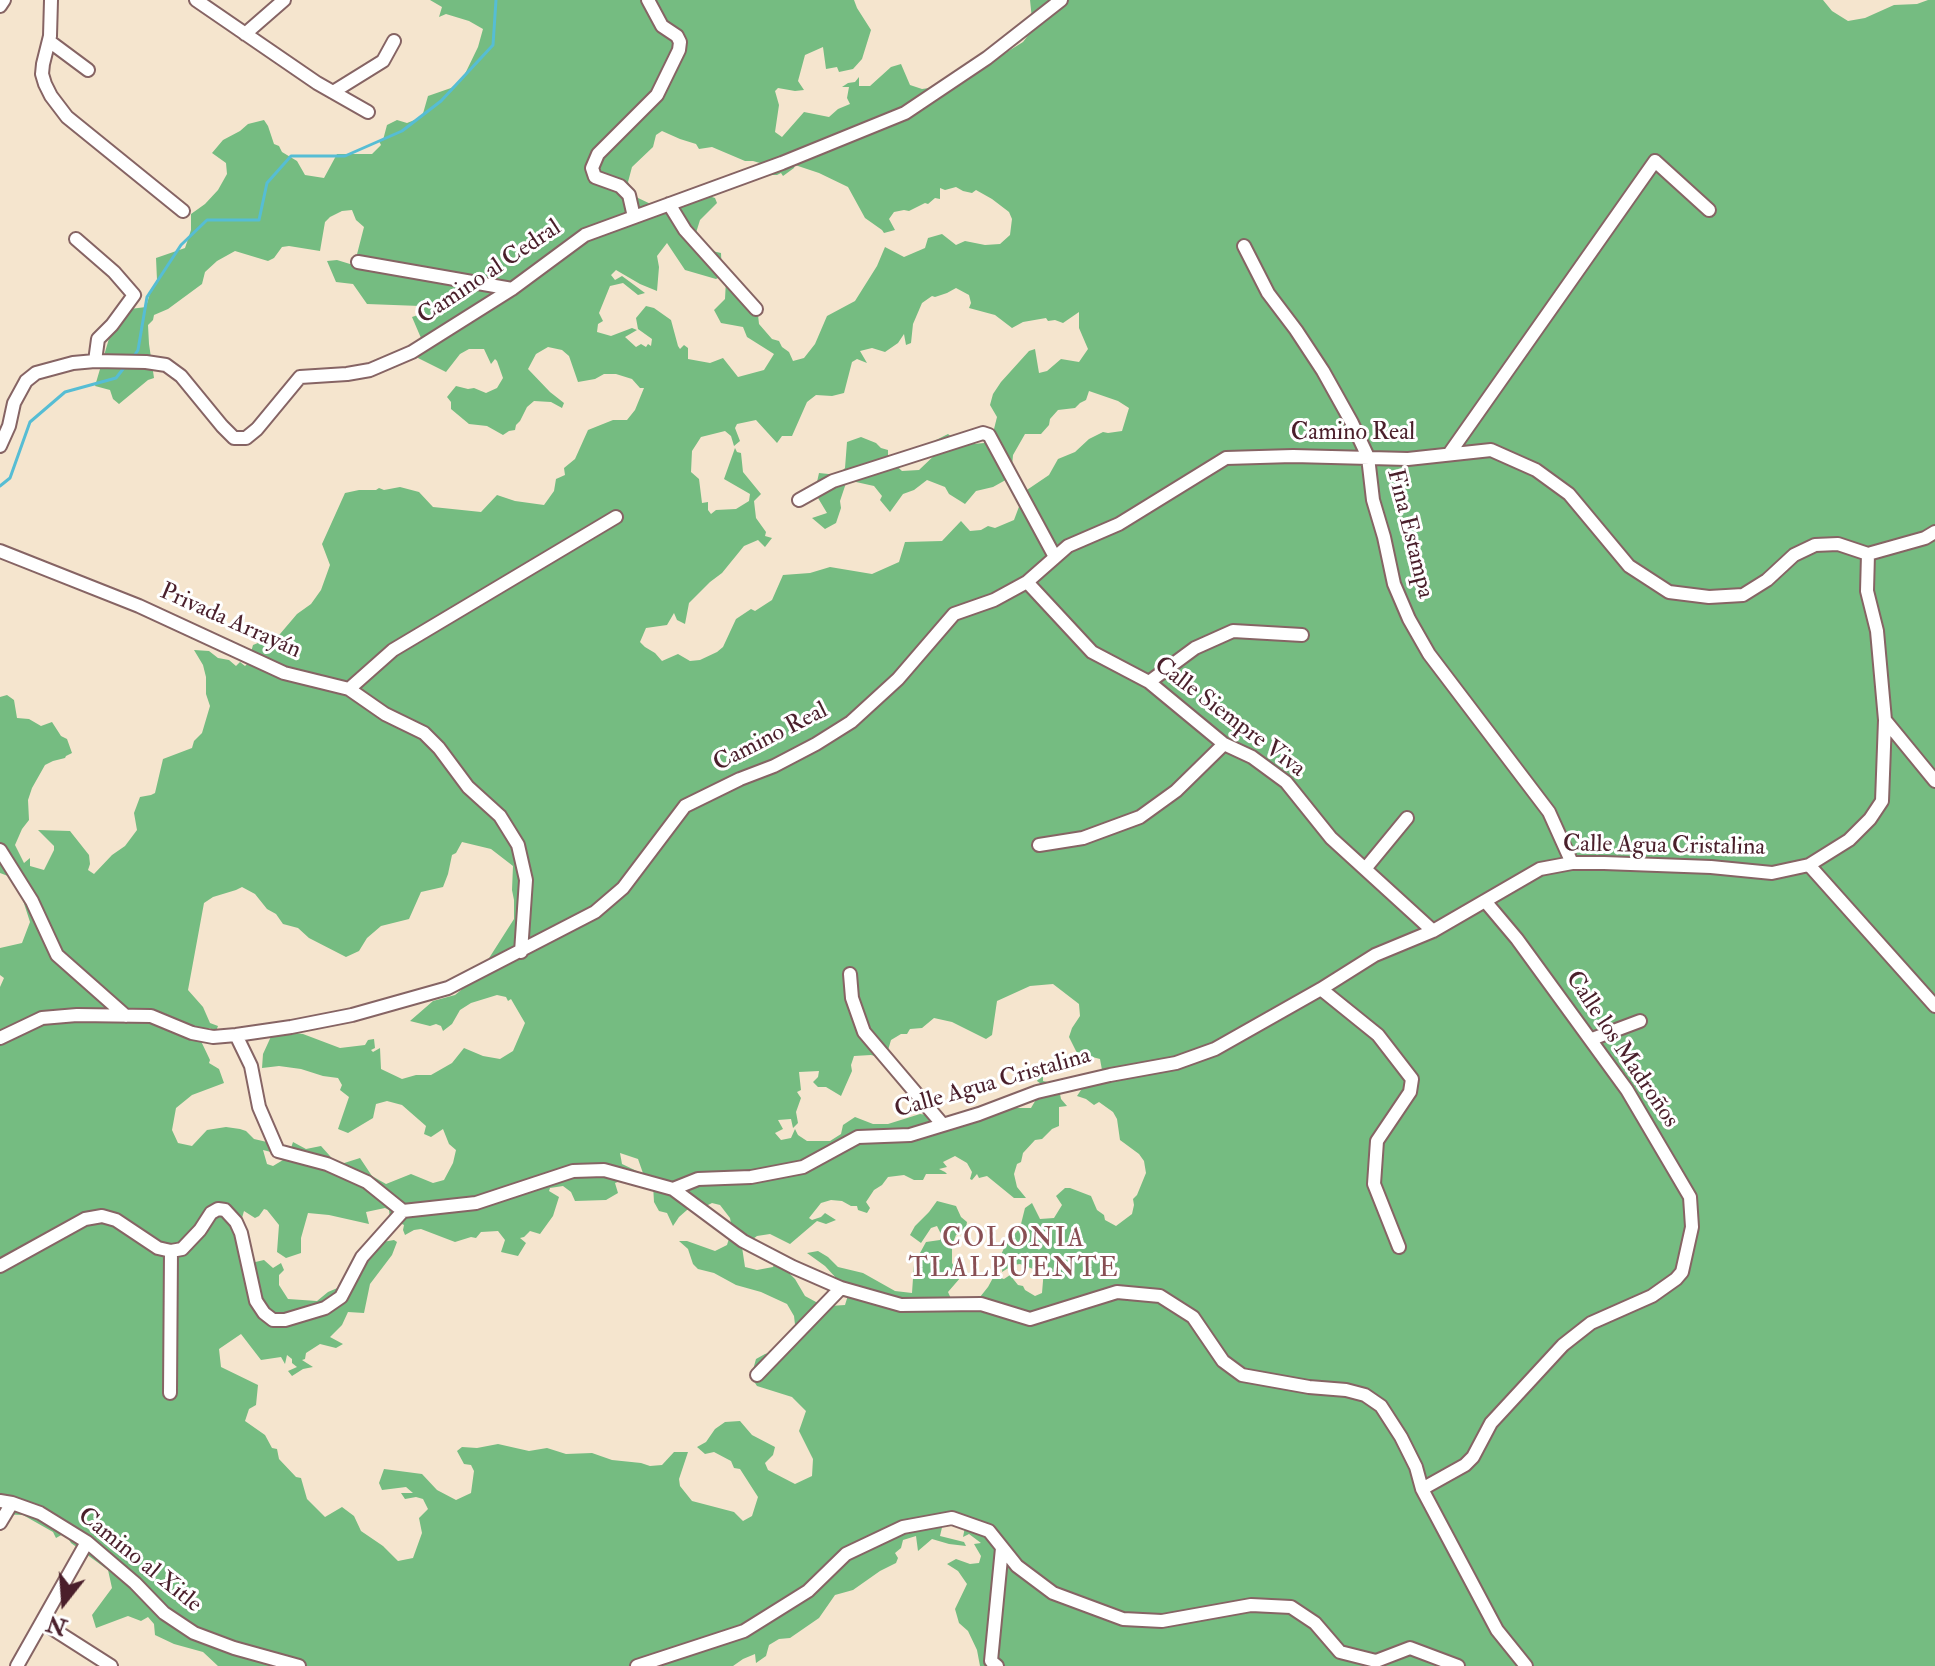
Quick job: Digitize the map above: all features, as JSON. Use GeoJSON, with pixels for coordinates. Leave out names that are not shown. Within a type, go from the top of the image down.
{"type":"FeatureCollection","features":[{"type":"Feature","properties":{"kind":"street"},"geometry":{"type":"LineString","coordinates":[[0,6],[4,0]]}},
{"type":"Feature","properties":{"kind":"street"},"geometry":{"type":"LineString","coordinates":[[51,0],[49,41],[42,74],[51,96],[67,117],[183,211]]}},
{"type":"Feature","properties":{"kind":"street"},"geometry":{"type":"LineString","coordinates":[[196,0],[368,112]]}},
{"type":"Feature","properties":{"kind":"street"},"geometry":{"type":"LineString","coordinates":[[245,34],[284,0]]}},
{"type":"Feature","properties":{"kind":"street"},"geometry":{"type":"LineString","coordinates":[[634,217],[629,195],[620,186],[595,177],[592,168],[598,154],[657,95],[679,50],[677,36],[662,26],[648,0]]}},
{"type":"Feature","properties":{"kind":"street","name":"Camino al Cedral"},"geometry":{"type":"LineString","coordinates":[[0,446],[14,403],[26,381],[36,373],[73,363],[95,361],[146,362],[176,370],[234,438],[246,438],[300,377],[370,370],[412,352],[512,289],[585,235],[782,163],[905,113],[987,58],[1061,0]]}},
{"type":"Feature","properties":{"kind":"street"},"geometry":{"type":"LineString","coordinates":[[49,41],[88,70]]}},
{"type":"Feature","properties":{"kind":"street"},"geometry":{"type":"LineString","coordinates":[[333,92],[383,61],[394,41]]}},
{"type":"Feature","properties":{"kind":"street"},"geometry":{"type":"LineString","coordinates":[[1449,454],[1655,161],[1709,210]]}},
{"type":"Feature","properties":{"kind":"street"},"geometry":{"type":"LineString","coordinates":[[669,204],[685,230],[756,309]]}},
{"type":"Feature","properties":{"kind":"street"},"geometry":{"type":"LineString","coordinates":[[76,239],[114,272],[134,295],[98,339],[95,361]]}},
{"type":"Feature","properties":{"kind":"street","name":"Fina Estampa"},"geometry":{"type":"LineString","coordinates":[[1244,246],[1268,293],[1323,371],[1368,457],[1373,500],[1394,584],[1409,619],[1429,654],[1549,812],[1572,863]]}},
{"type":"Feature","properties":{"kind":"street"},"geometry":{"type":"LineString","coordinates":[[358,262],[512,289]]}},
{"type":"Feature","properties":{"kind":"street"},"geometry":{"type":"LineString","coordinates":[[799,500],[833,481],[983,433],[989,435],[1055,557]]}},
{"type":"Feature","properties":{"kind":"street","name":"Camino Real"},"geometry":{"type":"LineString","coordinates":[[0,1038],[42,1018],[77,1015],[151,1016],[192,1033],[213,1037],[236,1035],[352,1015],[448,988],[595,912],[623,888],[685,806],[774,766],[851,722],[898,679],[954,614],[994,600],[1027,582],[1068,546],[1119,524],[1226,458],[1408,459],[1491,450],[1536,470],[1569,494],[1629,566],[1669,592],[1709,597],[1743,595],[1767,580],[1794,555],[1815,545],[1838,544],[1868,554]]}},
{"type":"Feature","properties":{"kind":"street"},"geometry":{"type":"LineString","coordinates":[[349,689],[393,650],[616,517]]}},
{"type":"Feature","properties":{"kind":"street"},"geometry":{"type":"LineString","coordinates":[[1868,554],[1925,538],[1935,532]]}},
{"type":"Feature","properties":{"kind":"street","name":"Privada Arrayán"},"geometry":{"type":"LineString","coordinates":[[0,551],[139,606],[284,673],[349,689],[385,714],[424,733],[468,787],[500,816],[518,845],[526,880],[521,952]]}},
{"type":"Feature","properties":{"kind":"street","name":"Calle Agua Cristalina"},"geometry":{"type":"LineString","coordinates":[[673,1189],[698,1179],[751,1177],[803,1167],[858,1137],[910,1135],[1037,1092],[1176,1063],[1215,1049],[1375,955],[1433,931],[1540,869],[1572,863],[1711,867],[1772,873],[1809,865],[1849,840],[1870,819],[1882,801],[1885,720],[1877,631],[1867,591],[1868,554]]}},
{"type":"Feature","properties":{"kind":"street","name":"Calle Siempre Viva"},"geometry":{"type":"LineString","coordinates":[[1027,582],[1092,652],[1149,682],[1224,744],[1252,757],[1286,782],[1331,838],[1433,931]]}},
{"type":"Feature","properties":{"kind":"street"},"geometry":{"type":"LineString","coordinates":[[1149,682],[1195,648],[1233,631],[1302,635]]}},
{"type":"Feature","properties":{"kind":"street"},"geometry":{"type":"LineString","coordinates":[[1885,720],[1935,781]]}},
{"type":"Feature","properties":{"kind":"street"},"geometry":{"type":"LineString","coordinates":[[1039,845],[1083,838],[1140,817],[1176,791],[1224,744]]}},
{"type":"Feature","properties":{"kind":"street"},"geometry":{"type":"LineString","coordinates":[[1365,869],[1407,818]]}},
{"type":"Feature","properties":{"kind":"street"},"geometry":{"type":"LineString","coordinates":[[0,850],[32,901],[57,955],[126,1016]]}},
{"type":"Feature","properties":{"kind":"street"},"geometry":{"type":"LineString","coordinates":[[1809,865],[1935,1006]]}},
{"type":"Feature","properties":{"kind":"street","name":"Calle los Madroños"},"geometry":{"type":"LineString","coordinates":[[1422,1489],[1465,1465],[1473,1457],[1491,1423],[1563,1345],[1591,1323],[1652,1296],[1676,1279],[1682,1272],[1692,1227],[1690,1197],[1627,1090],[1517,939],[1485,901]]}},
{"type":"Feature","properties":{"kind":"street"},"geometry":{"type":"LineString","coordinates":[[850,974],[852,998],[864,1032],[943,1125]]}},
{"type":"Feature","properties":{"kind":"street"},"geometry":{"type":"LineString","coordinates":[[1321,989],[1378,1035],[1412,1079],[1410,1092],[1377,1141],[1374,1184],[1399,1247]]}},
{"type":"Feature","properties":{"kind":"street"},"geometry":{"type":"LineString","coordinates":[[1592,1039],[1640,1021]]}},
{"type":"Feature","properties":{"kind":"street"},"geometry":{"type":"LineString","coordinates":[[236,1035],[251,1066],[259,1107],[278,1151],[327,1164],[367,1182],[403,1211]]}},
{"type":"Feature","properties":{"kind":"street"},"geometry":{"type":"LineString","coordinates":[[0,1266],[85,1219],[102,1216],[116,1220],[158,1248],[171,1251],[182,1249],[211,1213],[218,1209],[225,1210],[231,1214],[241,1233],[256,1301],[273,1320],[285,1320],[325,1308],[341,1297],[362,1257],[403,1211],[476,1203],[573,1171],[604,1170],[673,1189],[743,1241],[793,1267],[841,1288],[901,1305],[981,1304],[1030,1319],[1117,1292],[1160,1296],[1193,1317],[1223,1361],[1242,1375],[1346,1390],[1365,1395],[1381,1406],[1401,1437],[1416,1467],[1422,1489],[1497,1630],[1526,1666]]}},
{"type":"Feature","properties":{"kind":"street"},"geometry":{"type":"LineString","coordinates":[[170,1393],[171,1251]]}},
{"type":"Feature","properties":{"kind":"street"},"geometry":{"type":"LineString","coordinates":[[757,1375],[841,1288]]}},
{"type":"Feature","properties":{"kind":"street"},"geometry":{"type":"LineString","coordinates":[[0,1523],[6,1502]]}},
{"type":"Feature","properties":{"kind":"street","name":"Camino al Xitle"},"geometry":{"type":"LineString","coordinates":[[6,1502],[40,1513],[87,1542],[164,1613],[194,1633],[299,1666]]}},
{"type":"Feature","properties":{"kind":"street"},"geometry":{"type":"LineString","coordinates":[[637,1666],[744,1631],[808,1591],[846,1554],[903,1527],[952,1518],[989,1531],[1017,1566],[1053,1593],[1123,1619],[1162,1621],[1251,1605],[1291,1607],[1315,1623],[1340,1652],[1376,1661],[1410,1648],[1458,1666]]}},
{"type":"Feature","properties":{"kind":"street"},"geometry":{"type":"LineString","coordinates":[[17,1666],[87,1542]]}},
{"type":"Feature","properties":{"kind":"street"},"geometry":{"type":"LineString","coordinates":[[997,1666],[991,1661],[1002,1548]]}},
{"type":"Feature","properties":{"kind":"street"},"geometry":{"type":"LineString","coordinates":[[42,1622],[111,1666]]}},
{"type":"Feature","properties":{"kind":"green space"},"geometry":{"type":"Polygon","coordinates":[[[430,0],[854,0],[871,30],[862,59],[853,69],[839,72],[837,67],[826,69],[823,47],[805,55],[798,81],[804,90],[778,88],[775,91],[779,105],[775,132],[782,137],[804,112],[829,117],[850,104],[847,98],[849,87],[842,87],[859,77],[859,86],[870,86],[891,67],[901,64],[910,85],[922,89],[943,86],[986,65],[1023,42],[1033,29],[1030,0],[1823,0],[1832,11],[1848,21],[1865,18],[1894,5],[1935,0],[1935,1666],[980,1666],[977,1650],[968,1631],[959,1623],[955,1609],[967,1584],[958,1571],[947,1564],[956,1559],[970,1564],[979,1563],[981,1556],[974,1544],[981,1543],[969,1534],[963,1537],[965,1527],[957,1522],[952,1525],[947,1519],[944,1519],[940,1536],[964,1542],[966,1546],[932,1539],[918,1551],[916,1536],[903,1540],[901,1548],[895,1553],[898,1558],[896,1563],[853,1590],[835,1595],[819,1618],[790,1638],[779,1639],[769,1645],[766,1656],[756,1663],[755,1654],[733,1666],[218,1666],[203,1652],[155,1635],[154,1624],[148,1617],[141,1621],[128,1616],[96,1628],[92,1615],[112,1588],[108,1570],[71,1543],[65,1533],[56,1538],[53,1532],[23,1515],[0,1514],[0,987],[4,978],[0,975],[0,948],[22,943],[30,922],[20,891],[8,876],[0,873],[0,697],[7,695],[14,700],[17,718],[29,719],[41,726],[52,722],[61,736],[67,739],[72,753],[45,765],[32,788],[28,800],[29,820],[15,845],[24,863],[30,858],[30,866],[44,870],[54,850],[54,846],[38,830],[70,831],[89,855],[88,870],[94,874],[125,846],[137,830],[134,813],[140,797],[155,793],[163,759],[192,748],[202,733],[210,706],[203,665],[194,650],[209,651],[236,666],[240,662],[245,666],[253,645],[280,634],[297,614],[311,604],[321,590],[330,565],[322,544],[345,493],[400,487],[419,492],[433,507],[481,512],[497,495],[544,505],[554,491],[556,479],[565,475],[564,468],[575,459],[588,430],[613,420],[627,420],[635,410],[644,388],[632,379],[604,374],[578,382],[569,356],[562,350],[548,347],[536,354],[528,369],[564,403],[562,408],[551,402],[534,401],[527,407],[515,430],[503,435],[487,426],[469,424],[451,409],[447,397],[456,386],[486,393],[497,388],[503,378],[497,361],[495,359],[491,364],[484,349],[469,349],[460,354],[446,372],[418,358],[421,338],[412,317],[424,313],[420,306],[367,304],[353,284],[336,282],[327,261],[355,262],[364,227],[356,220],[352,210],[342,211],[325,222],[320,251],[282,247],[268,261],[235,251],[217,261],[205,272],[202,284],[168,309],[154,315],[148,325],[154,378],[119,404],[110,390],[95,386],[113,325],[130,309],[146,307],[157,280],[156,258],[185,248],[191,230],[191,214],[218,190],[227,174],[226,163],[212,153],[223,140],[248,124],[264,120],[274,144],[297,161],[305,175],[324,178],[337,154],[372,154],[381,145],[379,141],[383,140],[387,125],[397,120],[407,123],[422,117],[428,96],[451,88],[463,78],[478,47],[483,29],[446,14],[439,17],[442,7],[430,0]],[[662,131],[656,135],[653,147],[632,167],[628,182],[636,197],[657,207],[711,191],[717,203],[700,220],[695,236],[703,249],[721,253],[722,276],[716,279],[685,270],[667,243],[657,256],[657,291],[616,270],[611,275],[615,280],[622,276],[645,293],[638,295],[623,283],[610,286],[599,313],[603,321],[598,324],[597,332],[611,336],[632,328],[637,330],[625,337],[636,347],[641,344],[651,346],[652,339],[638,329],[636,318],[646,306],[654,308],[671,320],[678,346],[680,349],[684,345],[688,348],[688,359],[710,363],[723,358],[738,377],[764,370],[774,354],[747,337],[743,327],[721,323],[714,310],[725,299],[726,280],[757,306],[759,324],[772,339],[779,341],[793,361],[804,358],[815,344],[827,316],[855,301],[885,247],[904,257],[925,248],[928,238],[942,234],[956,245],[965,241],[1000,244],[1010,235],[1012,219],[1009,212],[976,190],[972,193],[956,187],[940,188],[940,199],[935,198],[909,211],[894,212],[889,219],[895,230],[884,233],[865,218],[848,187],[819,173],[795,165],[783,176],[781,173],[764,175],[767,165],[745,161],[712,147],[699,149],[696,144],[662,131]],[[956,288],[932,296],[922,303],[913,324],[911,343],[906,345],[904,334],[898,343],[885,352],[872,348],[860,351],[867,363],[857,359],[852,362],[844,393],[816,395],[807,402],[792,436],[782,436],[777,443],[756,420],[737,424],[735,428],[740,441],[734,446],[731,436],[725,431],[701,437],[692,451],[691,472],[699,479],[702,503],[708,502],[711,514],[716,510],[736,509],[749,501],[750,494],[724,479],[735,448],[741,453],[743,472],[761,494],[754,501],[756,518],[766,532],[765,536],[772,538],[765,547],[758,540],[744,546],[722,573],[689,603],[685,624],[677,620],[674,613],[667,625],[646,628],[640,642],[662,661],[678,654],[690,661],[700,660],[717,652],[723,647],[736,619],[772,600],[783,575],[810,573],[830,567],[872,574],[899,562],[905,542],[942,541],[961,521],[970,531],[988,526],[995,528],[1014,520],[1020,504],[1018,496],[1049,475],[1058,459],[1075,452],[1089,439],[1103,432],[1122,431],[1129,408],[1089,391],[1086,400],[1075,408],[1058,410],[1041,434],[1025,434],[1013,455],[1011,477],[993,487],[976,491],[965,504],[949,494],[945,487],[927,480],[903,494],[890,512],[874,486],[847,480],[836,523],[825,529],[812,518],[827,513],[818,498],[819,473],[838,475],[845,468],[847,442],[861,437],[888,450],[888,458],[902,471],[919,470],[939,451],[936,440],[948,434],[962,445],[984,443],[994,429],[997,417],[990,405],[993,394],[1029,351],[1035,349],[1039,373],[1047,371],[1061,359],[1079,362],[1088,349],[1079,328],[1079,312],[1063,323],[1046,318],[1023,322],[1012,328],[995,315],[969,308],[969,295],[956,288]],[[462,842],[452,855],[443,887],[421,892],[409,919],[381,926],[367,938],[359,951],[346,957],[309,938],[298,928],[283,924],[255,894],[242,887],[204,903],[188,990],[203,1007],[210,1023],[218,1026],[216,1031],[203,1029],[200,1039],[209,1063],[219,1069],[224,1083],[192,1095],[176,1108],[172,1130],[178,1143],[192,1146],[207,1130],[226,1127],[246,1131],[254,1139],[267,1142],[271,1152],[263,1150],[267,1164],[273,1166],[288,1157],[293,1142],[306,1149],[321,1146],[338,1165],[360,1158],[372,1176],[386,1184],[411,1174],[433,1183],[444,1180],[456,1150],[449,1144],[443,1129],[431,1137],[424,1134],[426,1126],[402,1105],[387,1101],[376,1104],[373,1118],[348,1133],[338,1129],[349,1097],[340,1090],[342,1085],[338,1078],[279,1066],[262,1068],[263,1054],[274,1030],[303,1034],[340,1048],[365,1045],[368,1040],[374,1039],[375,1048],[371,1050],[380,1048],[381,1069],[402,1079],[431,1075],[452,1063],[464,1048],[500,1059],[513,1051],[525,1023],[511,999],[508,1001],[506,997],[497,995],[471,1003],[460,1010],[452,1024],[443,1031],[436,1024],[430,1026],[410,1021],[433,1001],[455,995],[477,977],[514,919],[513,866],[491,849],[462,842]],[[1053,984],[1030,986],[997,1001],[992,1035],[986,1039],[952,1022],[934,1018],[922,1028],[910,1029],[907,1034],[891,1040],[886,1057],[879,1054],[854,1056],[852,1071],[841,1096],[813,1082],[819,1071],[799,1072],[801,1090],[797,1092],[801,1098],[796,1112],[798,1123],[793,1128],[791,1119],[778,1120],[783,1129],[775,1133],[781,1140],[791,1138],[795,1129],[807,1141],[830,1141],[841,1134],[843,1125],[855,1117],[873,1124],[888,1124],[920,1114],[952,1120],[965,1118],[968,1125],[1002,1108],[1031,1108],[1044,1086],[1037,1081],[1043,1070],[1043,1081],[1057,1084],[1055,1089],[1067,1106],[1059,1107],[1059,1126],[1042,1139],[1035,1140],[1017,1164],[1014,1174],[1017,1187],[1026,1198],[1014,1198],[987,1176],[979,1178],[977,1174],[970,1179],[972,1172],[967,1163],[955,1156],[943,1162],[947,1167],[939,1169],[947,1174],[926,1174],[923,1180],[904,1175],[888,1177],[866,1202],[870,1208],[867,1213],[858,1210],[857,1206],[831,1200],[821,1203],[809,1218],[812,1220],[825,1213],[836,1220],[826,1224],[817,1221],[790,1244],[770,1234],[757,1236],[742,1247],[745,1267],[757,1270],[773,1267],[777,1258],[805,1296],[830,1306],[845,1305],[849,1292],[825,1266],[807,1253],[818,1251],[838,1267],[863,1273],[895,1291],[912,1293],[914,1264],[926,1242],[940,1240],[942,1236],[937,1226],[931,1228],[921,1243],[910,1235],[937,1201],[956,1206],[967,1222],[965,1234],[956,1235],[952,1245],[952,1263],[961,1277],[948,1292],[953,1303],[976,1302],[994,1276],[1004,1279],[1010,1275],[1018,1285],[1035,1296],[1042,1293],[1044,1269],[1050,1261],[1046,1256],[1036,1270],[1020,1264],[1002,1272],[1003,1264],[999,1259],[1006,1244],[1020,1228],[1025,1208],[1032,1203],[1040,1219],[1054,1218],[1062,1205],[1056,1196],[1065,1188],[1070,1188],[1091,1196],[1105,1220],[1116,1226],[1132,1214],[1133,1199],[1146,1173],[1144,1161],[1120,1140],[1113,1112],[1099,1102],[1094,1105],[1077,1096],[1089,1078],[1102,1070],[1100,1059],[1077,1053],[1069,1037],[1080,1016],[1079,1004],[1053,984]],[[620,1153],[622,1164],[641,1173],[634,1182],[626,1179],[615,1183],[618,1193],[606,1200],[575,1201],[571,1192],[563,1186],[550,1188],[549,1191],[559,1197],[553,1216],[540,1234],[530,1231],[520,1238],[526,1243],[518,1256],[501,1252],[505,1240],[498,1231],[481,1232],[476,1238],[455,1242],[421,1229],[405,1235],[404,1225],[390,1218],[389,1210],[385,1208],[366,1212],[369,1224],[308,1213],[301,1238],[301,1253],[286,1258],[277,1252],[279,1225],[267,1210],[264,1209],[255,1218],[244,1211],[236,1239],[244,1246],[251,1263],[264,1260],[273,1268],[281,1263],[284,1270],[279,1275],[279,1285],[288,1299],[317,1301],[328,1292],[347,1284],[370,1259],[377,1243],[397,1242],[392,1255],[370,1284],[364,1313],[348,1312],[342,1325],[330,1337],[343,1344],[336,1348],[320,1344],[306,1353],[302,1360],[313,1367],[292,1376],[288,1371],[297,1367],[292,1359],[287,1355],[285,1364],[281,1357],[261,1360],[241,1334],[219,1349],[221,1367],[258,1385],[256,1405],[249,1409],[245,1421],[265,1435],[272,1448],[277,1449],[279,1459],[296,1477],[301,1478],[307,1499],[325,1517],[342,1507],[354,1516],[361,1531],[398,1561],[413,1558],[422,1533],[419,1518],[428,1509],[423,1499],[405,1499],[401,1493],[413,1493],[406,1487],[382,1490],[379,1483],[384,1469],[422,1474],[437,1490],[456,1500],[471,1493],[474,1471],[471,1465],[464,1464],[457,1451],[462,1447],[498,1444],[529,1451],[547,1448],[566,1454],[592,1453],[612,1460],[650,1466],[662,1465],[674,1452],[688,1452],[679,1479],[680,1486],[692,1501],[734,1512],[743,1521],[752,1516],[758,1497],[740,1469],[734,1468],[731,1461],[714,1452],[705,1454],[697,1447],[725,1422],[740,1421],[752,1435],[775,1447],[773,1455],[765,1463],[768,1470],[795,1484],[812,1476],[813,1459],[799,1431],[806,1411],[792,1397],[757,1386],[751,1377],[756,1359],[783,1349],[796,1333],[794,1316],[787,1304],[698,1269],[688,1249],[679,1241],[715,1251],[727,1245],[732,1229],[730,1218],[720,1205],[712,1203],[687,1210],[673,1226],[667,1213],[659,1211],[654,1202],[653,1185],[644,1176],[638,1159],[620,1153]]]}},
{"type":"Feature","properties":{"kind":"waterway"},"geometry":{"type":"LineString","coordinates":[[132,359],[138,350],[147,297],[181,245],[207,220],[259,220],[267,183],[291,156],[345,156],[402,131],[441,101],[493,45],[496,0]]}},
{"type":"Feature","properties":{"kind":"waterway"},"geometry":{"type":"LineString","coordinates":[[0,486],[10,478],[30,422],[65,392],[116,378],[127,364]]}},
{"type":"Feature","properties":{"kind":"district","name":"COLONIA TLALPUENTE"},"geometry":{"type":"Point","coordinates":[1014,1255]}}]}
